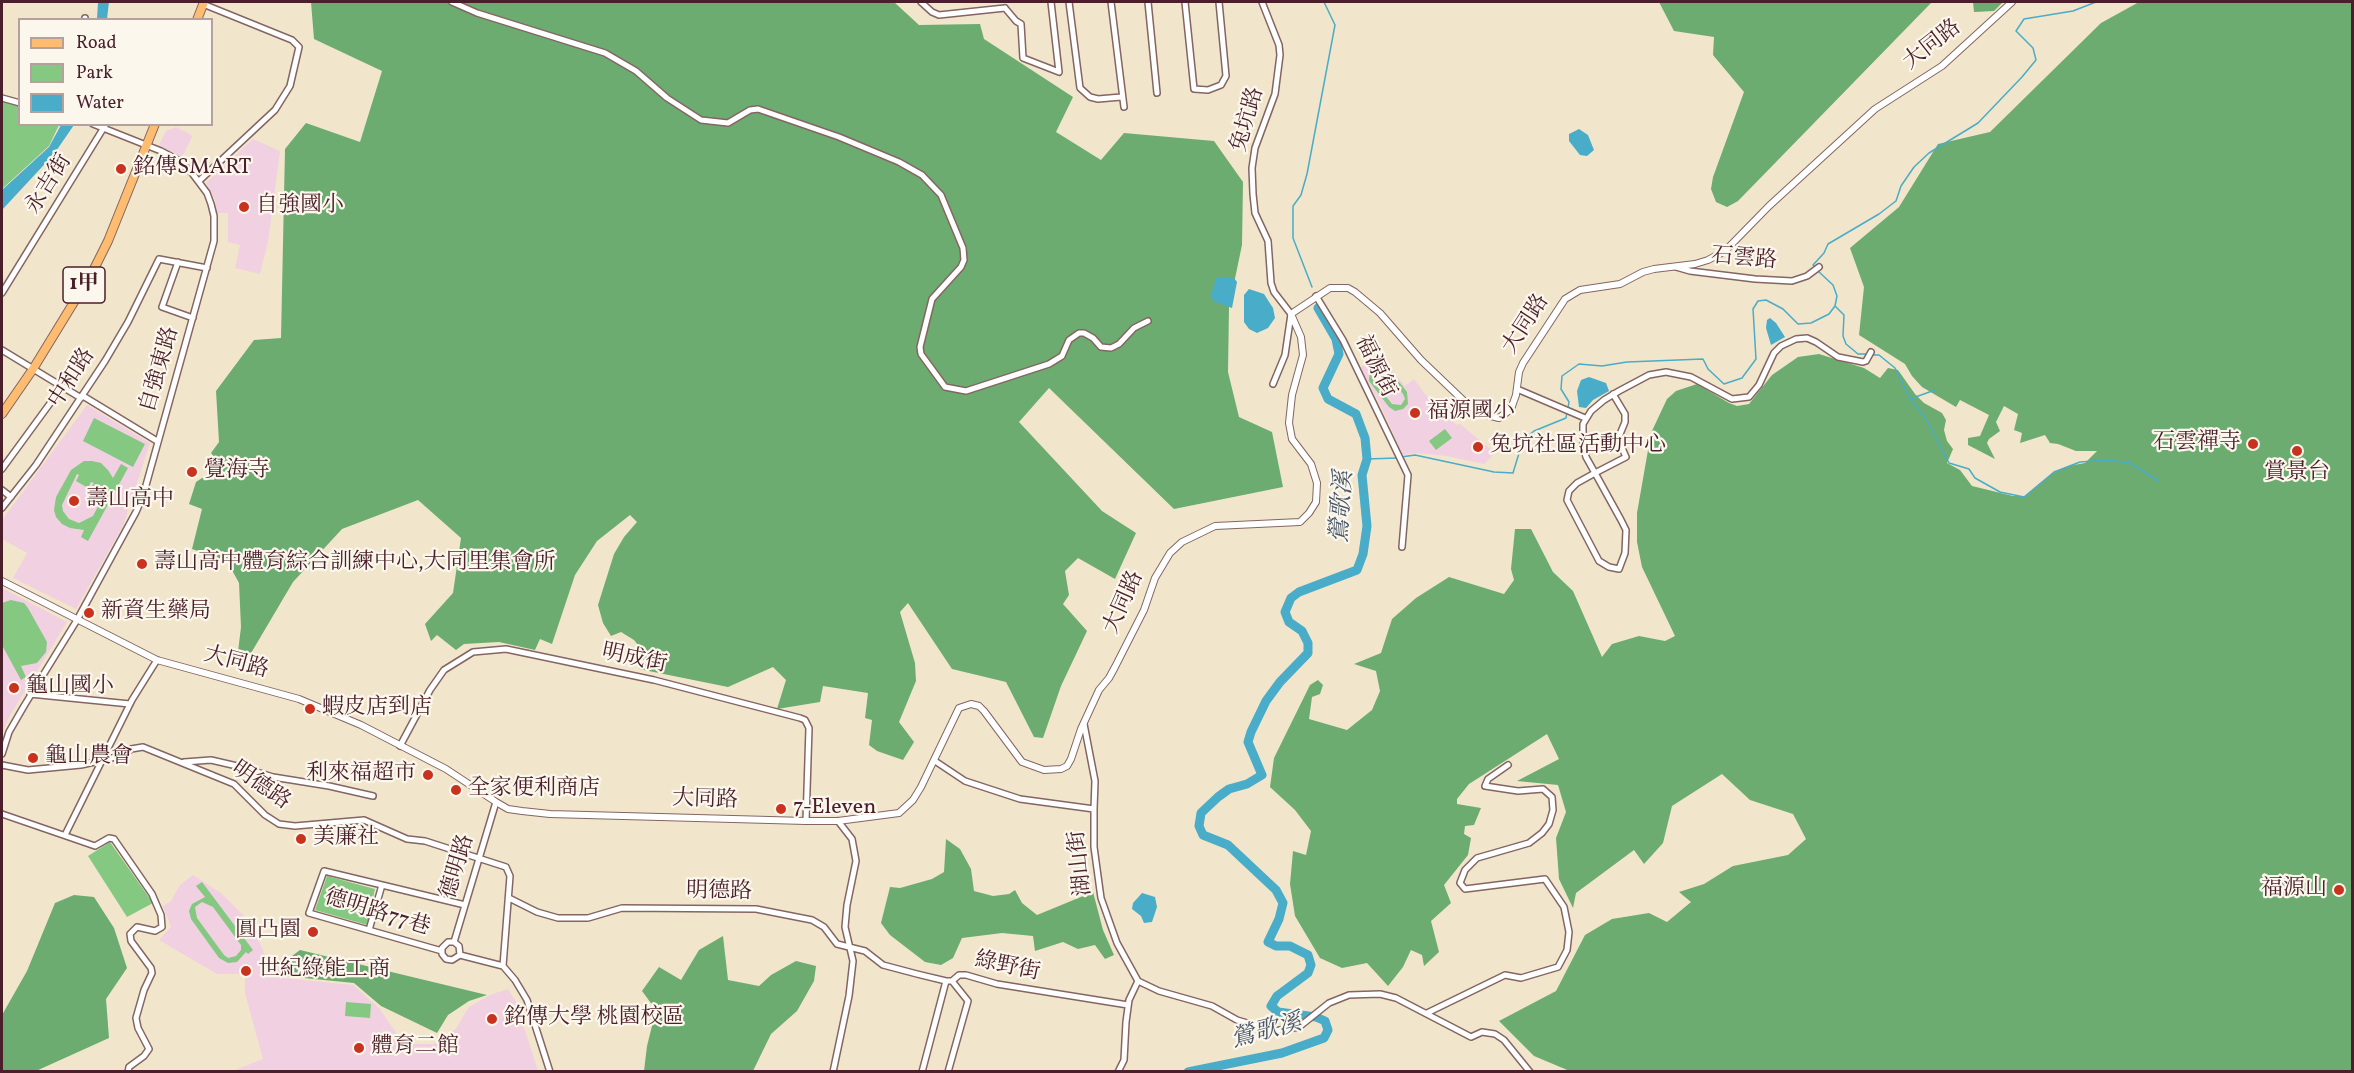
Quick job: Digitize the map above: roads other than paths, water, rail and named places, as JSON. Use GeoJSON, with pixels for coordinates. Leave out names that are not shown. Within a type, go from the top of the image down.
{"type":"FeatureCollection","features":[{"type":"Feature","properties":{"kind":"main road"},"geometry":{"type":"LineString","coordinates":[[198,18],[204,3]]}},
{"type":"Feature","properties":{"kind":"main road","name":"1甲"},"geometry":{"type":"LineString","coordinates":[[2,414],[33,369],[103,251],[154,126]]}},
{"type":"Feature","properties":{"kind":"street"},"geometry":{"type":"LineString","coordinates":[[452,2],[477,13],[605,53],[636,71],[668,98],[701,120],[728,123],[750,110],[758,109],[839,137],[900,162],[922,175],[941,195],[963,248],[964,260],[961,267],[932,299],[920,347],[921,354],[945,387],[966,391],[1049,364],[1062,356],[1069,340],[1079,333],[1093,338],[1101,347],[1112,348],[1134,328],[1148,321]]}},
{"type":"Feature","properties":{"kind":"street"},"geometry":{"type":"LineString","coordinates":[[921,2],[939,15],[1004,5],[1021,24],[1023,58],[1059,72],[1051,2]]}},
{"type":"Feature","properties":{"kind":"street"},"geometry":{"type":"LineString","coordinates":[[1069,2],[1080,88],[1098,99],[1121,98]]}},
{"type":"Feature","properties":{"kind":"street"},"geometry":{"type":"LineString","coordinates":[[1111,2],[1121,98],[1124,107]]}},
{"type":"Feature","properties":{"kind":"street"},"geometry":{"type":"LineString","coordinates":[[1148,2],[1157,93]]}},
{"type":"Feature","properties":{"kind":"street"},"geometry":{"type":"LineString","coordinates":[[1185,2],[1194,89],[1208,90],[1221,85],[1227,76],[1219,2]]}},
{"type":"Feature","properties":{"kind":"street","name":"兔坑路"},"geometry":{"type":"LineString","coordinates":[[1262,2],[1279,45],[1280,55],[1275,94],[1255,148],[1252,168],[1253,194],[1255,213],[1268,241],[1271,283],[1274,292],[1291,314]]}},
{"type":"Feature","properties":{"kind":"street","name":"大同路"},"geometry":{"type":"LineString","coordinates":[[2,580],[157,660],[299,699],[360,725],[446,769],[508,809],[550,814],[806,821],[838,821],[899,813],[913,800],[935,761],[955,714],[965,705],[979,706],[1022,762],[1044,770],[1061,769],[1067,766],[1071,759],[1099,690],[1116,667],[1144,610],[1155,578],[1170,553],[1182,542],[1215,526],[1300,522],[1316,502],[1317,483],[1311,464],[1292,439],[1289,423],[1292,395],[1303,355],[1301,337],[1291,314],[1330,288],[1339,287],[1355,292],[1380,313],[1421,360],[1467,404],[1483,414],[1499,418],[1514,403],[1519,372],[1523,363],[1544,333],[1553,314],[1571,294],[1595,286],[1620,284],[1643,272],[1701,262],[1725,251],[1768,206],[1875,108],[1942,66],[2012,2]]}},
{"type":"Feature","properties":{"kind":"street"},"geometry":{"type":"LineString","coordinates":[[199,181],[275,110],[290,86],[299,47],[292,40],[204,3]]}},
{"type":"Feature","properties":{"kind":"street"},"geometry":{"type":"LineString","coordinates":[[2,98],[18,102]]}},
{"type":"Feature","properties":{"kind":"street","name":"自強東路"},"geometry":{"type":"LineString","coordinates":[[2,754],[9,732],[30,694],[77,620],[136,512],[194,318],[214,241],[214,216],[207,193],[199,181],[178,160],[105,126]]}},
{"type":"Feature","properties":{"kind":"street","name":"永吉街"},"geometry":{"type":"LineString","coordinates":[[2,293],[105,126]]}},
{"type":"Feature","properties":{"kind":"street","name":"中和路"},"geometry":{"type":"LineString","coordinates":[[2,508],[36,465],[82,397],[128,322],[159,259],[178,262]]}},
{"type":"Feature","properties":{"kind":"street"},"geometry":{"type":"LineString","coordinates":[[194,318],[162,307],[178,262],[207,268]]}},
{"type":"Feature","properties":{"kind":"street","name":"石雲路"},"geometry":{"type":"LineString","coordinates":[[1672,266],[1690,271],[1755,279],[1798,280],[1819,267]]}},
{"type":"Feature","properties":{"kind":"street","name":"福源街"},"geometry":{"type":"LineString","coordinates":[[1316,296],[1343,340],[1408,475],[1402,547]]}},
{"type":"Feature","properties":{"kind":"street"},"geometry":{"type":"LineString","coordinates":[[1273,384],[1285,355],[1291,314]]}},
{"type":"Feature","properties":{"kind":"street"},"geometry":{"type":"LineString","coordinates":[[1613,394],[1625,414],[1625,422],[1618,439],[1626,457],[1595,473],[1572,487],[1567,500],[1599,561],[1609,567],[1619,569],[1625,553],[1626,531],[1595,473],[1583,446],[1581,435],[1585,418],[1613,394],[1648,375],[1666,372],[1690,377],[1732,399],[1742,399],[1753,394],[1774,353],[1781,346],[1796,339],[1807,338],[1838,357],[1863,362],[1871,352]]}},
{"type":"Feature","properties":{"kind":"street"},"geometry":{"type":"LineString","coordinates":[[2,350],[157,441]]}},
{"type":"Feature","properties":{"kind":"street"},"geometry":{"type":"LineString","coordinates":[[2,469],[62,387]]}},
{"type":"Feature","properties":{"kind":"street"},"geometry":{"type":"LineString","coordinates":[[1517,389],[1585,418]]}},
{"type":"Feature","properties":{"kind":"street"},"geometry":{"type":"LineString","coordinates":[[2,490],[10,497]]}},
{"type":"Feature","properties":{"kind":"street","name":"明成街"},"geometry":{"type":"LineString","coordinates":[[400,746],[430,690],[444,670],[473,652],[506,649],[664,683],[800,717],[805,720],[809,728],[806,821]]}},
{"type":"Feature","properties":{"kind":"street"},"geometry":{"type":"LineString","coordinates":[[65,835],[130,704],[157,660]]}},
{"type":"Feature","properties":{"kind":"street"},"geometry":{"type":"LineString","coordinates":[[30,694],[130,704]]}},
{"type":"Feature","properties":{"kind":"street"},"geometry":{"type":"LineString","coordinates":[[1084,724],[1095,781],[1094,809]]}},
{"type":"Feature","properties":{"kind":"street","name":"明德路"},"geometry":{"type":"LineString","coordinates":[[2,765],[28,770],[81,765],[122,755],[137,746],[150,748],[234,784],[265,815],[279,824],[295,826],[364,820],[407,839],[425,841],[506,867],[509,872],[509,898],[503,966]]}},
{"type":"Feature","properties":{"kind":"street"},"geometry":{"type":"LineString","coordinates":[[184,762],[211,760],[273,777],[373,796]]}},
{"type":"Feature","properties":{"kind":"street","name":"湖山街"},"geometry":{"type":"LineString","coordinates":[[935,761],[965,781],[1020,799],[1094,809],[1094,847],[1101,898],[1117,943],[1138,981]]}},
{"type":"Feature","properties":{"kind":"street"},"geometry":{"type":"LineString","coordinates":[[1427,1013],[1505,975],[1521,978],[1558,967],[1567,951],[1569,932],[1563,907],[1545,879],[1465,889],[1460,883],[1465,870],[1477,858],[1529,843],[1549,824],[1553,810],[1552,797],[1543,789],[1518,790],[1485,786],[1488,779],[1508,765]]}},
{"type":"Feature","properties":{"kind":"street","name":"德明路"},"geometry":{"type":"LineString","coordinates":[[454,942],[496,802]]}},
{"type":"Feature","properties":{"kind":"street"},"geometry":{"type":"LineString","coordinates":[[2,814],[95,846],[109,838],[114,839],[152,894],[161,915],[162,927],[159,931],[148,931],[137,927],[130,934],[131,941],[152,968],[136,1018],[138,1028],[149,1049],[144,1056],[129,1067],[128,1071]]}},
{"type":"Feature","properties":{"kind":"street"},"geometry":{"type":"LineString","coordinates":[[833,1071],[849,996],[852,961],[851,947],[845,927],[856,861],[852,839],[838,821]]}},
{"type":"Feature","properties":{"kind":"street","name":"德明路77巷"},"geometry":{"type":"LineString","coordinates":[[382,885],[324,871],[309,913],[441,951]]}},
{"type":"Feature","properties":{"kind":"street"},"geometry":{"type":"LineString","coordinates":[[369,930],[382,885],[465,905]]}},
{"type":"Feature","properties":{"kind":"street","name":"明德路"},"geometry":{"type":"LineString","coordinates":[[509,898],[537,912],[558,918],[588,918],[622,908],[756,909],[812,920],[824,927],[837,944],[851,947]]}},
{"type":"Feature","properties":{"kind":"street"},"geometry":{"type":"LineString","coordinates":[[454,942],[459,946],[459,955],[455,960],[449,960],[443,957],[441,951],[446,943],[454,942]]}},
{"type":"Feature","properties":{"kind":"street","name":"綠野街"},"geometry":{"type":"LineString","coordinates":[[851,947],[865,951],[883,964],[949,981],[959,975],[966,975],[997,984],[1128,1005]]}},
{"type":"Feature","properties":{"kind":"street"},"geometry":{"type":"LineString","coordinates":[[459,955],[503,966],[528,1000],[550,1071]]}},
{"type":"Feature","properties":{"kind":"street"},"geometry":{"type":"LineString","coordinates":[[922,1071],[949,981],[968,1001],[948,1071]]}},
{"type":"Feature","properties":{"kind":"street"},"geometry":{"type":"LineString","coordinates":[[1118,1071],[1124,1060],[1128,1005],[1131,992],[1138,981],[1159,991],[1212,1006],[1237,1020],[1261,1029],[1285,1031],[1299,1027],[1329,1004],[1349,995],[1380,994],[1396,998],[1471,1037],[1482,1032],[1496,1034],[1504,1040],[1530,1071]]}},
{"type":"Feature","properties":{"kind":"water"},"geometry":{"type":"Polygon","coordinates":[[[98,2],[109,2],[107,18],[97,18],[98,2]]]}},
{"type":"Feature","properties":{"kind":"water"},"geometry":{"type":"Polygon","coordinates":[[[60,126],[73,126],[54,154],[2,210],[2,190],[49,147],[60,126]]]}},
{"type":"Feature","properties":{"kind":"water"},"geometry":{"type":"Polygon","coordinates":[[[1579,129],[1588,135],[1594,150],[1587,156],[1580,155],[1569,141],[1569,134],[1579,129]]]}},
{"type":"Feature","properties":{"kind":"water"},"geometry":{"type":"Polygon","coordinates":[[[1216,278],[1234,278],[1237,282],[1232,308],[1213,301],[1211,295],[1216,278]]]}},
{"type":"Feature","properties":{"kind":"water"},"geometry":{"type":"Polygon","coordinates":[[[1249,289],[1264,294],[1273,308],[1275,318],[1268,328],[1257,333],[1249,329],[1244,322],[1244,295],[1249,289]]]}},
{"type":"Feature","properties":{"kind":"water"},"geometry":{"type":"Polygon","coordinates":[[[1770,318],[1785,337],[1771,345],[1766,328],[1767,320],[1770,318]]]}},
{"type":"Feature","properties":{"kind":"water"},"geometry":{"type":"Polygon","coordinates":[[[1589,377],[1606,383],[1609,391],[1593,400],[1586,408],[1579,407],[1577,391],[1581,380],[1589,377]]]}},
{"type":"Feature","properties":{"kind":"water"},"geometry":{"type":"Polygon","coordinates":[[[1142,893],[1155,897],[1157,907],[1152,922],[1144,923],[1141,916],[1132,909],[1133,903],[1142,893]]]}},
{"type":"Feature","properties":{"kind":"waterway"},"geometry":{"type":"LineString","coordinates":[[1312,287],[1293,238],[1293,206],[1301,195],[1307,174],[1335,25],[1324,2]]}},
{"type":"Feature","properties":{"kind":"waterway"},"geometry":{"type":"LineString","coordinates":[[1815,267],[1813,265],[1824,253],[1828,244],[1879,214],[1896,201],[1901,186],[1914,167],[1929,153],[1978,123],[2022,77],[2036,60],[2033,48],[2016,31],[2024,19],[2073,11],[2096,2]]}},
{"type":"Feature","properties":{"kind":"waterway"},"geometry":{"type":"LineString","coordinates":[[1568,408],[1569,402],[1561,389],[1562,376],[1579,364],[1602,366],[1627,362],[1703,359],[1708,369],[1724,384],[1742,378],[1756,359],[1753,309],[1758,301],[1766,300],[1783,309],[1798,324],[1811,323],[1829,314],[1835,306],[1837,296],[1833,285],[1818,271]]}},
{"type":"Feature","properties":{"kind":"waterway"},"geometry":{"type":"LineString","coordinates":[[1835,306],[1844,315],[1843,336],[1846,344],[1858,354],[1867,354]]}},
{"type":"Feature","properties":{"kind":"waterway","name":"鶯歌溪"},"geometry":{"type":"LineString","coordinates":[[1188,1072],[1282,1053],[1324,1038],[1328,1030],[1325,1021],[1316,1017],[1278,1012],[1271,1006],[1277,996],[1308,973],[1311,965],[1308,955],[1290,946],[1276,946],[1268,942],[1279,919],[1283,903],[1276,890],[1228,845],[1203,835],[1199,826],[1201,813],[1218,797],[1229,789],[1247,784],[1262,775],[1248,742],[1251,732],[1266,701],[1280,682],[1308,653],[1308,643],[1302,631],[1289,622],[1285,612],[1291,598],[1299,592],[1357,570],[1363,554],[1367,526],[1362,475],[1367,459],[1365,438],[1356,414],[1328,399],[1323,388],[1339,354],[1336,339],[1318,308]]}},
{"type":"Feature","properties":{"kind":"waterway"},"geometry":{"type":"LineString","coordinates":[[1872,355],[1879,355],[1895,368],[1910,399],[1925,417],[1949,463],[1969,469],[1975,478],[2000,492],[2024,497],[2054,472],[2080,462],[2109,460],[2130,463],[2159,481]]}},
{"type":"Feature","properties":{"kind":"waterway"},"geometry":{"type":"LineString","coordinates":[[1910,399],[1935,390]]}},
{"type":"Feature","properties":{"kind":"waterway"},"geometry":{"type":"LineString","coordinates":[[1401,457],[1415,455],[1494,472],[1513,473],[1523,440],[1534,431],[1566,418],[1567,412]]}},
{"type":"Feature","properties":{"kind":"waterway"},"geometry":{"type":"LineString","coordinates":[[1367,459],[1397,458]]}},
{"type":"Feature","properties":{"kind":"place","name":"銘傳SMART"},"geometry":{"type":"Point","coordinates":[121,169]}},
{"type":"Feature","properties":{"kind":"place","name":"自強國小"},"geometry":{"type":"Point","coordinates":[244,207]}},
{"type":"Feature","properties":{"kind":"place","name":"福源國小"},"geometry":{"type":"Point","coordinates":[1415,413]}},
{"type":"Feature","properties":{"kind":"place","name":"石雲禪寺"},"geometry":{"type":"Point","coordinates":[2253,444]}},
{"type":"Feature","properties":{"kind":"place","name":"兔坑社區活動中心"},"geometry":{"type":"Point","coordinates":[1478,447]}},
{"type":"Feature","properties":{"kind":"place","name":"賞景台"},"geometry":{"type":"Point","coordinates":[2297,451]}},
{"type":"Feature","properties":{"kind":"place","name":"覺海寺"},"geometry":{"type":"Point","coordinates":[192,472]}},
{"type":"Feature","properties":{"kind":"place","name":"壽山高中"},"geometry":{"type":"Point","coordinates":[74,501]}},
{"type":"Feature","properties":{"kind":"place","name":"壽山高中體育綜合訓練中心,大同里集會所"},"geometry":{"type":"Point","coordinates":[142,564]}},
{"type":"Feature","properties":{"kind":"place","name":"新資生藥局"},"geometry":{"type":"Point","coordinates":[89,613]}},
{"type":"Feature","properties":{"kind":"place","name":"龜山國小"},"geometry":{"type":"Point","coordinates":[14,688]}},
{"type":"Feature","properties":{"kind":"place","name":"蝦皮店到店"},"geometry":{"type":"Point","coordinates":[310,709]}},
{"type":"Feature","properties":{"kind":"place","name":"龜山農會"},"geometry":{"type":"Point","coordinates":[33,758]}},
{"type":"Feature","properties":{"kind":"place","name":"利來福超市"},"geometry":{"type":"Point","coordinates":[428,775]}},
{"type":"Feature","properties":{"kind":"place","name":"全家便利商店"},"geometry":{"type":"Point","coordinates":[456,790]}},
{"type":"Feature","properties":{"kind":"place","name":"7-Eleven"},"geometry":{"type":"Point","coordinates":[781,809]}},
{"type":"Feature","properties":{"kind":"place","name":"美廉社"},"geometry":{"type":"Point","coordinates":[301,839]}},
{"type":"Feature","properties":{"kind":"place","name":"福源山"},"geometry":{"type":"Point","coordinates":[2339,890]}},
{"type":"Feature","properties":{"kind":"place","name":"圓凸園"},"geometry":{"type":"Point","coordinates":[313,932]}},
{"type":"Feature","properties":{"kind":"place","name":"世紀綠能工商"},"geometry":{"type":"Point","coordinates":[246,971]}},
{"type":"Feature","properties":{"kind":"place","name":"銘傳大學 桃園校區"},"geometry":{"type":"Point","coordinates":[492,1019]}},
{"type":"Feature","properties":{"kind":"place","name":"體育二館"},"geometry":{"type":"Point","coordinates":[359,1048]}}]}
